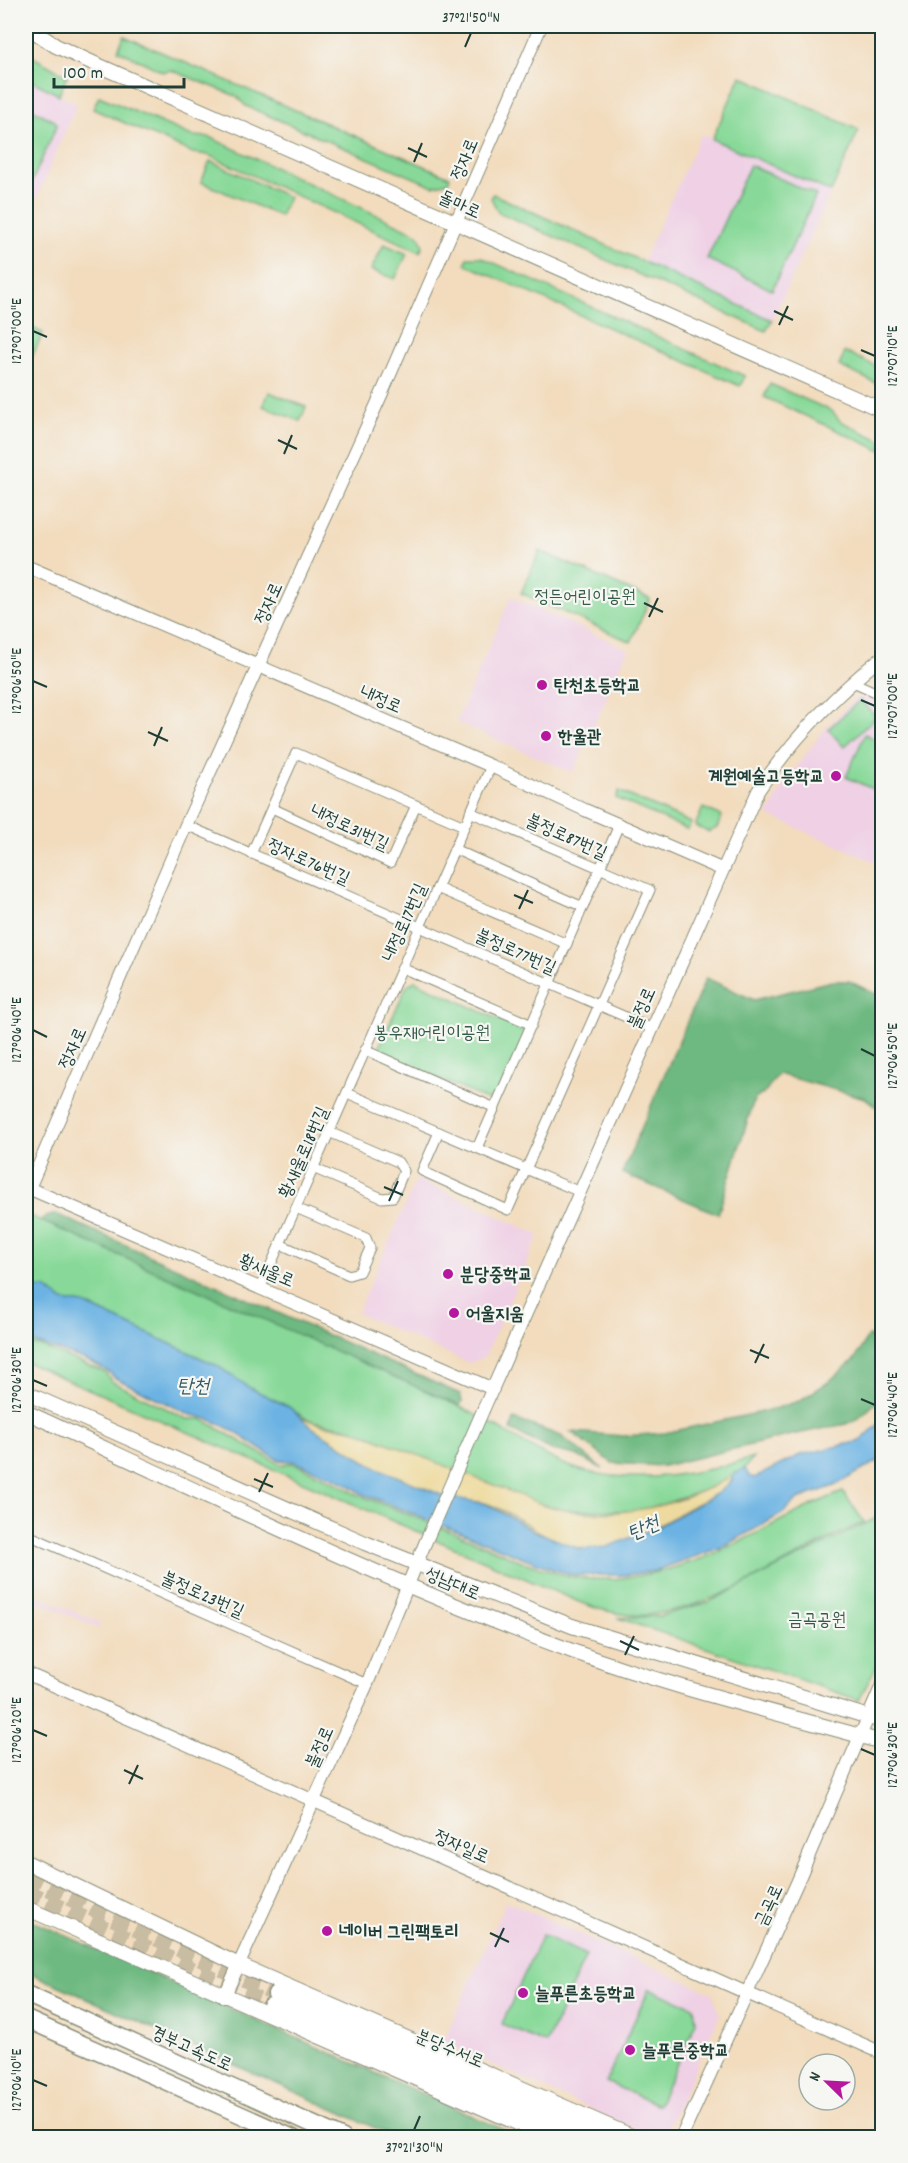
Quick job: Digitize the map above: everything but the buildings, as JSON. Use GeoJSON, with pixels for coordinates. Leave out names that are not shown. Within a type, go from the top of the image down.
{"type":"FeatureCollection","features":[{"type":"Feature","properties":{"kind":"highway","name":"경부고속도로"},"geometry":{"type":"LineString","coordinates":[[26,1994],[343,2138]]}},
{"type":"Feature","properties":{"kind":"highway","name":"분당수서로"},"geometry":{"type":"LineString","coordinates":[[572,2138],[273,2000],[608,2138]]}},
{"type":"Feature","properties":{"kind":"highway"},"geometry":{"type":"LineString","coordinates":[[26,2019],[293,2138]]}},
{"type":"Feature","properties":{"kind":"main road","name":"돌마로"},"geometry":{"type":"LineString","coordinates":[[26,26],[48,41],[93,63],[882,410]]}},
{"type":"Feature","properties":{"kind":"main road","name":"성남대로"},"geometry":{"type":"LineString","coordinates":[[26,1393],[416,1564],[572,1626],[876,1719]]}},
{"type":"Feature","properties":{"kind":"main road","name":"성남대로"},"geometry":{"type":"LineString","coordinates":[[26,1412],[348,1559],[573,1652],[882,1742]]}},
{"type":"Feature","properties":{"kind":"main road"},"geometry":{"type":"LineString","coordinates":[[26,1862],[239,1965],[636,2138]]}},
{"type":"Feature","properties":{"kind":"main road"},"geometry":{"type":"LineString","coordinates":[[26,1908],[224,1997],[551,2138]]}},
{"type":"Feature","properties":{"kind":"street","name":"정자로"},"geometry":{"type":"LineString","coordinates":[[26,1190],[186,825],[259,667],[457,222],[541,26]]}},
{"type":"Feature","properties":{"kind":"street","name":"내정로"},"geometry":{"type":"LineString","coordinates":[[26,566],[491,766],[721,869]]}},
{"type":"Feature","properties":{"kind":"street","name":"불정로"},"geometry":{"type":"LineString","coordinates":[[224,1997],[367,1684],[484,1408],[721,869],[758,791],[806,727],[882,657]]}},
{"type":"Feature","properties":{"kind":"street"},"geometry":{"type":"LineString","coordinates":[[853,682],[882,695]]}},
{"type":"Feature","properties":{"kind":"street"},"geometry":{"type":"LineString","coordinates":[[251,854],[296,753],[464,826]]}},
{"type":"Feature","properties":{"kind":"street","name":"내정로17번길"},"geometry":{"type":"LineString","coordinates":[[374,1030],[491,766]]}},
{"type":"Feature","properties":{"kind":"street","name":"내정로31번길"},"geometry":{"type":"LineString","coordinates":[[272,808],[390,863],[416,805]]}},
{"type":"Feature","properties":{"kind":"street","name":"불정로87번길"},"geometry":{"type":"LineString","coordinates":[[470,812],[650,890],[599,1005]]}},
{"type":"Feature","properties":{"kind":"street","name":"정자로76번길"},"geometry":{"type":"LineString","coordinates":[[186,825],[420,927]]}},
{"type":"Feature","properties":{"kind":"street"},"geometry":{"type":"LineString","coordinates":[[477,1148],[619,825]]}},
{"type":"Feature","properties":{"kind":"street"},"geometry":{"type":"LineString","coordinates":[[454,849],[583,907]]}},
{"type":"Feature","properties":{"kind":"street"},"geometry":{"type":"LineString","coordinates":[[437,888],[567,944]]}},
{"type":"Feature","properties":{"kind":"street","name":"불정로77번길"},"geometry":{"type":"LineString","coordinates":[[420,927],[651,1029]]}},
{"type":"Feature","properties":{"kind":"street"},"geometry":{"type":"LineString","coordinates":[[402,968],[532,1025]]}},
{"type":"Feature","properties":{"kind":"street"},"geometry":{"type":"LineString","coordinates":[[439,1132],[422,1171],[508,1210],[599,1005]]}},
{"type":"Feature","properties":{"kind":"street","name":"황새울로18번길"},"geometry":{"type":"LineString","coordinates":[[261,1287],[374,1030]]}},
{"type":"Feature","properties":{"kind":"street"},"geometry":{"type":"LineString","coordinates":[[365,1050],[495,1108]]}},
{"type":"Feature","properties":{"kind":"street"},"geometry":{"type":"LineString","coordinates":[[347,1093],[580,1192]]}},
{"type":"Feature","properties":{"kind":"street"},"geometry":{"type":"LineString","coordinates":[[313,1168],[382,1198],[393,1197],[404,1171],[398,1162],[329,1132]]}},
{"type":"Feature","properties":{"kind":"street","name":"황새울로"},"geometry":{"type":"LineString","coordinates":[[26,1190],[261,1287],[493,1389]]}},
{"type":"Feature","properties":{"kind":"street"},"geometry":{"type":"LineString","coordinates":[[280,1245],[349,1275],[359,1272],[370,1248],[366,1238],[296,1208]]}},
{"type":"Feature","properties":{"kind":"street","name":"불정로23번길"},"geometry":{"type":"LineString","coordinates":[[26,1534],[367,1684]]}},
{"type":"Feature","properties":{"kind":"street","name":"정자일로"},"geometry":{"type":"LineString","coordinates":[[26,1673],[882,2053]]}},
{"type":"Feature","properties":{"kind":"street","name":"금곡로"},"geometry":{"type":"LineString","coordinates":[[681,2138],[861,1736],[876,1719],[882,1685]]}},
{"type":"Feature","properties":{"kind":"shaded area"},"geometry":{"type":"Polygon","coordinates":[[[26,78],[77,104],[26,223],[26,78]]]}},
{"type":"Feature","properties":{"kind":"shaded area"},"geometry":{"type":"Polygon","coordinates":[[[701,134],[831,192],[772,320],[643,261],[701,134]]]}},
{"type":"Feature","properties":{"kind":"shaded area","name":"탄천초등학교"},"geometry":{"type":"Polygon","coordinates":[[[511,597],[628,649],[573,773],[456,722],[511,597]]]}},
{"type":"Feature","properties":{"kind":"shaded area","name":"계원예술고등학교"},"geometry":{"type":"Polygon","coordinates":[[[864,696],[882,704],[882,865],[768,815],[783,785],[824,730],[855,699],[864,696]]]}},
{"type":"Feature","properties":{"kind":"shaded area","name":"분당중학교"},"geometry":{"type":"Polygon","coordinates":[[[417,1179],[539,1235],[484,1358],[469,1363],[357,1313],[417,1179]]]}},
{"type":"Feature","properties":{"kind":"shaded area"},"geometry":{"type":"Polygon","coordinates":[[[26,1591],[101,1623],[99,1628],[26,1596],[26,1591]]]}},
{"type":"Feature","properties":{"kind":"shaded area"},"geometry":{"type":"Polygon","coordinates":[[[506,1901],[712,1993],[720,2014],[667,2130],[651,2136],[443,2042],[506,1901]]]}},
{"type":"Feature","properties":{"kind":"green space"},"geometry":{"type":"Polygon","coordinates":[[[124,36],[450,177],[448,182],[433,186],[246,106],[236,96],[171,70],[163,72],[118,50],[124,36]]]}},
{"type":"Feature","properties":{"kind":"green space"},"geometry":{"type":"Polygon","coordinates":[[[26,53],[67,76],[59,95],[26,78],[26,53]]]}},
{"type":"Feature","properties":{"kind":"green space"},"geometry":{"type":"Polygon","coordinates":[[[741,76],[859,130],[831,192],[712,139],[741,76]]]}},
{"type":"Feature","properties":{"kind":"green space"},"geometry":{"type":"Polygon","coordinates":[[[99,96],[192,136],[209,137],[418,234],[423,246],[420,252],[208,155],[193,153],[93,109],[99,96]]]}},
{"type":"Feature","properties":{"kind":"green space"},"geometry":{"type":"Polygon","coordinates":[[[26,106],[55,121],[57,125],[26,195],[26,106]]]}},
{"type":"Feature","properties":{"kind":"green space"},"geometry":{"type":"Polygon","coordinates":[[[210,161],[289,197],[280,216],[201,182],[210,161]]]}},
{"type":"Feature","properties":{"kind":"green space"},"geometry":{"type":"Polygon","coordinates":[[[750,165],[816,195],[772,290],[707,259],[750,165]]]}},
{"type":"Feature","properties":{"kind":"green space"},"geometry":{"type":"Polygon","coordinates":[[[493,194],[772,320],[766,331],[498,212],[491,198],[493,194]]]}},
{"type":"Feature","properties":{"kind":"green space"},"geometry":{"type":"Polygon","coordinates":[[[384,244],[407,254],[395,279],[371,270],[384,244]]]}},
{"type":"Feature","properties":{"kind":"green space"},"geometry":{"type":"Polygon","coordinates":[[[468,257],[481,257],[745,376],[740,386],[465,264],[468,257]]]}},
{"type":"Feature","properties":{"kind":"green space"},"geometry":{"type":"Polygon","coordinates":[[[26,325],[43,333],[31,359],[26,357],[26,325]]]}},
{"type":"Feature","properties":{"kind":"green space"},"geometry":{"type":"Polygon","coordinates":[[[845,352],[882,369],[882,386],[839,366],[845,352]]]}},
{"type":"Feature","properties":{"kind":"green space"},"geometry":{"type":"Polygon","coordinates":[[[770,384],[832,411],[840,421],[882,441],[882,451],[764,397],[770,384]]]}},
{"type":"Feature","properties":{"kind":"green space"},"geometry":{"type":"Polygon","coordinates":[[[269,392],[306,407],[300,421],[263,406],[269,392]]]}},
{"type":"Feature","properties":{"kind":"green space","name":"정든어린이공원"},"geometry":{"type":"Polygon","coordinates":[[[540,551],[650,599],[631,642],[521,593],[540,551]]]}},
{"type":"Feature","properties":{"kind":"green space"},"geometry":{"type":"Polygon","coordinates":[[[860,700],[876,717],[844,747],[828,729],[860,700]]]}},
{"type":"Feature","properties":{"kind":"green space"},"geometry":{"type":"Polygon","coordinates":[[[865,734],[882,743],[882,793],[846,777],[865,734]]]}},
{"type":"Feature","properties":{"kind":"green space"},"geometry":{"type":"Polygon","coordinates":[[[619,791],[691,823],[688,830],[616,798],[619,791]]]}},
{"type":"Feature","properties":{"kind":"green space"},"geometry":{"type":"Polygon","coordinates":[[[703,808],[722,816],[717,828],[709,832],[695,826],[703,808]]]}},
{"type":"Feature","properties":{"kind":"green space"},"geometry":{"type":"Polygon","coordinates":[[[706,978],[754,1000],[832,981],[849,981],[882,997],[882,1111],[865,1098],[778,1074],[765,1092],[754,1100],[718,1214],[622,1173],[706,978]]]}},
{"type":"Feature","properties":{"kind":"green space","name":"봉우재어린이공원"},"geometry":{"type":"Polygon","coordinates":[[[415,981],[528,1033],[495,1099],[487,1100],[381,1053],[379,1047],[407,985],[415,981]]]}},
{"type":"Feature","properties":{"kind":"green space"},"geometry":{"type":"Polygon","coordinates":[[[26,1214],[405,1381],[473,1413],[540,1452],[573,1468],[609,1476],[671,1476],[712,1469],[753,1458],[745,1468],[714,1487],[652,1508],[631,1511],[565,1510],[544,1505],[352,1429],[305,1418],[289,1407],[250,1388],[216,1365],[84,1304],[63,1301],[51,1291],[26,1289],[26,1214]]]}},
{"type":"Feature","properties":{"kind":"green space"},"geometry":{"type":"Polygon","coordinates":[[[56,1214],[460,1394],[462,1401],[460,1406],[41,1221],[43,1218],[56,1214]]]}},
{"type":"Feature","properties":{"kind":"green space"},"geometry":{"type":"Polygon","coordinates":[[[868,1336],[882,1338],[882,1397],[859,1418],[846,1424],[663,1466],[612,1463],[571,1432],[624,1436],[665,1433],[771,1410],[799,1401],[827,1383],[855,1359],[868,1336]]]}},
{"type":"Feature","properties":{"kind":"green space"},"geometry":{"type":"Polygon","coordinates":[[[26,1344],[40,1346],[105,1372],[111,1381],[187,1419],[202,1419],[281,1465],[295,1464],[354,1493],[524,1562],[574,1577],[620,1578],[651,1574],[681,1566],[714,1554],[805,1508],[843,1492],[864,1522],[758,1577],[703,1601],[675,1610],[646,1615],[612,1612],[579,1602],[26,1362],[26,1344]]]}},
{"type":"Feature","properties":{"kind":"green space"},"geometry":{"type":"Polygon","coordinates":[[[514,1419],[561,1436],[603,1469],[576,1455],[552,1450],[511,1430],[514,1419]]]}},
{"type":"Feature","properties":{"kind":"green space","name":"금곡공원"},"geometry":{"type":"Polygon","coordinates":[[[882,1515],[882,1655],[859,1700],[618,1618],[660,1616],[709,1602],[882,1515]]]}},
{"type":"Feature","properties":{"kind":"green space"},"geometry":{"type":"Polygon","coordinates":[[[26,1918],[520,2137],[395,2137],[26,1971],[26,1918]]]}},
{"type":"Feature","properties":{"kind":"green space"},"geometry":{"type":"Polygon","coordinates":[[[542,1935],[586,1955],[546,2044],[502,2024],[542,1935]]]}},
{"type":"Feature","properties":{"kind":"green space"},"geometry":{"type":"Polygon","coordinates":[[[649,1989],[694,2007],[696,2022],[658,2105],[606,2082],[649,1989]]]}},
{"type":"Feature","properties":{"kind":"sand"},"geometry":{"type":"Polygon","coordinates":[[[300,1417],[324,1425],[352,1429],[544,1505],[568,1510],[592,1513],[617,1512],[665,1504],[712,1487],[733,1475],[722,1491],[645,1533],[608,1547],[581,1548],[553,1539],[488,1504],[443,1496],[386,1473],[332,1442],[300,1417]]]}},
{"type":"Feature","properties":{"kind":"water","name":"탄천"},"geometry":{"type":"Polygon","coordinates":[[[46,1288],[63,1301],[84,1304],[216,1365],[250,1388],[289,1407],[313,1428],[375,1467],[444,1496],[487,1504],[532,1530],[580,1549],[607,1547],[657,1527],[718,1493],[732,1481],[733,1475],[745,1468],[749,1476],[754,1478],[800,1455],[860,1441],[882,1421],[882,1459],[834,1486],[798,1499],[782,1514],[722,1547],[654,1571],[625,1575],[575,1575],[555,1570],[361,1493],[345,1483],[293,1461],[277,1459],[214,1421],[191,1415],[115,1378],[86,1360],[26,1340],[26,1289],[46,1288]]]}},
{"type":"Feature","properties":{"kind":"tunnel"},"geometry":{"type":"LineString","coordinates":[[26,1878],[276,1994]]}},
{"type":"Feature","properties":{"kind":"tunnel"},"geometry":{"type":"LineString","coordinates":[[26,1891],[271,2006]]}},
{"type":"Feature","properties":{"kind":"place","name":"탄천초등학교"},"geometry":{"type":"Point","coordinates":[542,685]}},
{"type":"Feature","properties":{"kind":"place","name":"한울관"},"geometry":{"type":"Point","coordinates":[546,736]}},
{"type":"Feature","properties":{"kind":"place","name":"계원예술고등학교"},"geometry":{"type":"Point","coordinates":[836,776]}},
{"type":"Feature","properties":{"kind":"place","name":"분당중학교"},"geometry":{"type":"Point","coordinates":[448,1274]}},
{"type":"Feature","properties":{"kind":"place","name":"어울지움"},"geometry":{"type":"Point","coordinates":[454,1313]}},
{"type":"Feature","properties":{"kind":"place","name":"네이버 그린팩토리"},"geometry":{"type":"Point","coordinates":[327,1931]}},
{"type":"Feature","properties":{"kind":"place","name":"늘푸른초등학교"},"geometry":{"type":"Point","coordinates":[523,1993]}},
{"type":"Feature","properties":{"kind":"place","name":"늘푸른중학교"},"geometry":{"type":"Point","coordinates":[630,2050]}}]}
